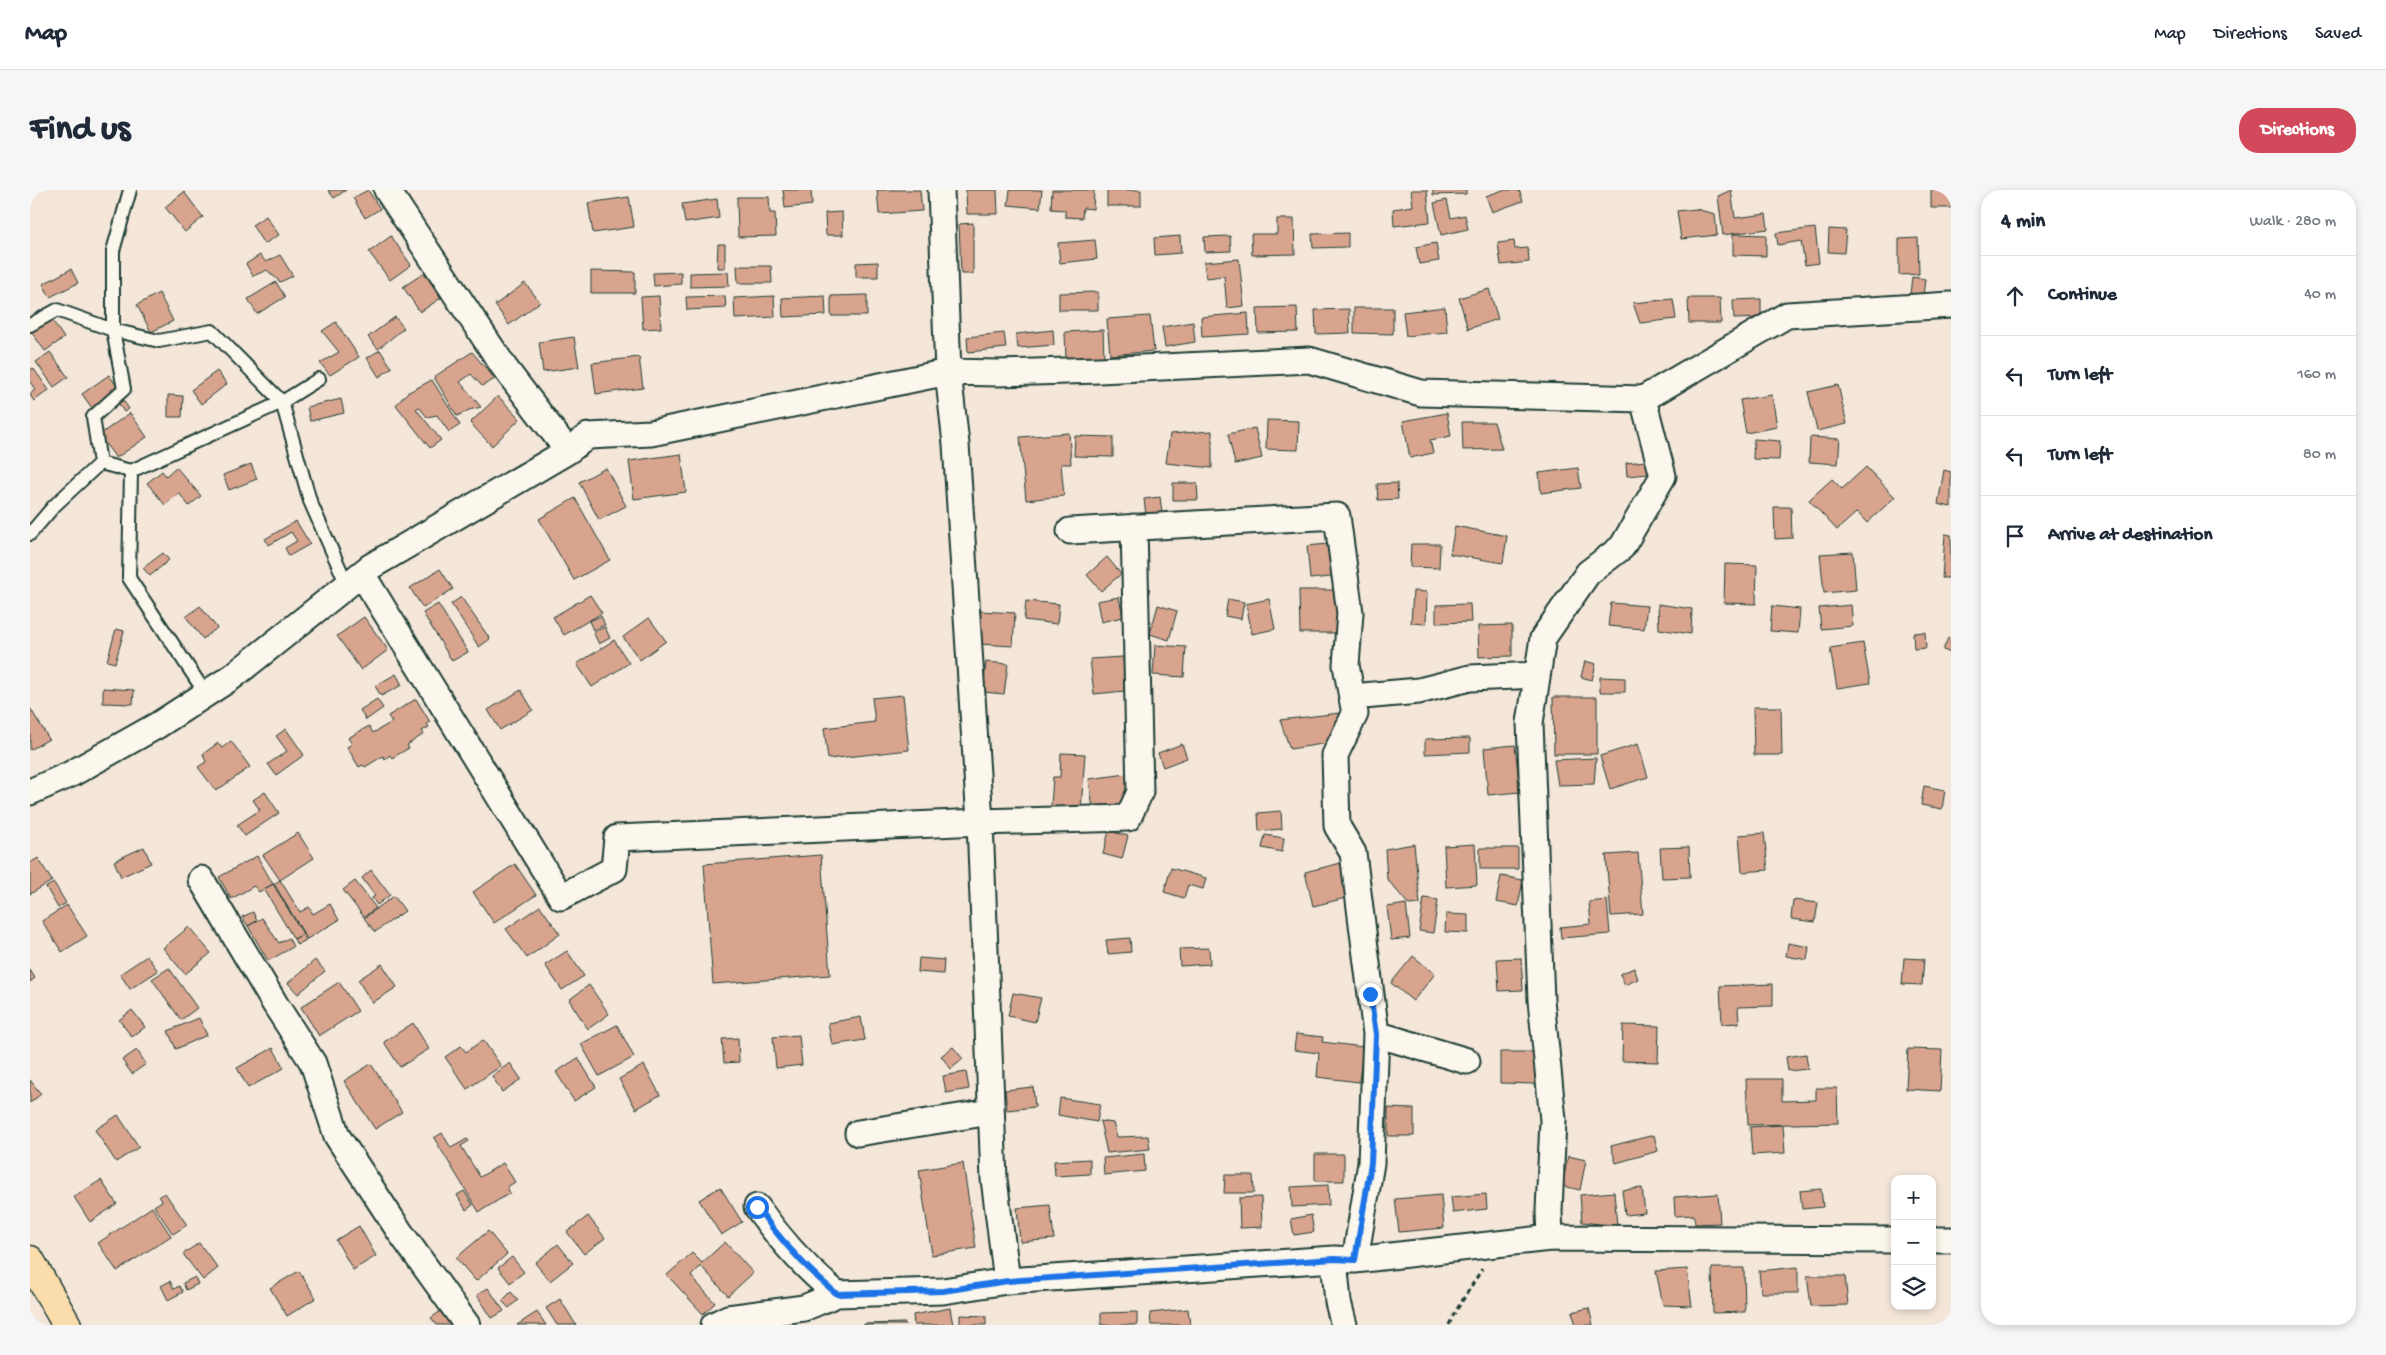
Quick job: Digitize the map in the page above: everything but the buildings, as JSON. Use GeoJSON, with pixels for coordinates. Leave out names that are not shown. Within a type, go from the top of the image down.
{"type":"FeatureCollection","features":[{"type":"Feature","properties":{"kind":"main road"},"geometry":{"type":"LineString","coordinates":[[32,1268],[67,1325]]}},
{"type":"Feature","properties":{"kind":"street"},"geometry":{"type":"LineString","coordinates":[[388,190],[504,367],[568,451]]}},
{"type":"Feature","properties":{"kind":"street"},"geometry":{"type":"LineString","coordinates":[[941,190],[948,372],[956,444],[980,822],[994,1179],[1008,1281]]}},
{"type":"Feature","properties":{"kind":"street"},"geometry":{"type":"LineString","coordinates":[[30,792],[71,774],[158,725],[232,676],[354,579],[568,451],[588,436],[651,433],[948,372],[1099,370],[1309,360],[1421,393],[1642,399],[1787,315],[1951,305]]}},
{"type":"Feature","properties":{"kind":"street"},"geometry":{"type":"LineString","coordinates":[[1550,1238],[1549,1211],[1553,1120],[1541,1000],[1530,723],[1543,638],[1588,573],[1622,547],[1663,476],[1642,399]]}},
{"type":"Feature","properties":{"kind":"street"},"geometry":{"type":"LineString","coordinates":[[1070,531],[1337,516],[1350,613],[1346,665],[1355,714],[1335,756],[1337,826],[1353,853],[1376,1034],[1371,1163],[1345,1260],[1338,1302],[1344,1325]]}},
{"type":"Feature","properties":{"kind":"street"},"geometry":{"type":"LineString","coordinates":[[354,579],[561,897],[614,869],[617,838],[980,822],[1128,818],[1140,792],[1134,527]]}},
{"type":"Feature","properties":{"kind":"street"},"geometry":{"type":"LineString","coordinates":[[1352,697],[1419,691],[1470,678],[1537,675]]}},
{"type":"Feature","properties":{"kind":"street"},"geometry":{"type":"LineString","coordinates":[[201,879],[275,1004],[313,1062],[337,1136],[400,1232],[467,1325]]}},
{"type":"Feature","properties":{"kind":"street"},"geometry":{"type":"LineString","coordinates":[[1376,1034],[1467,1061]]}},
{"type":"Feature","properties":{"kind":"street"},"geometry":{"type":"LineString","coordinates":[[858,1133],[991,1112]]}},
{"type":"Feature","properties":{"kind":"street"},"geometry":{"type":"LineString","coordinates":[[757,1207],[777,1236],[803,1265],[837,1294]]}},
{"type":"Feature","properties":{"kind":"street"},"geometry":{"type":"LineString","coordinates":[[714,1325],[728,1318],[804,1308],[837,1294],[943,1291],[1008,1281],[1345,1260],[1550,1238],[1891,1240]]}},
{"type":"Feature","properties":{"kind":"street"},"geometry":{"type":"LineString","coordinates":[[1936,1240],[1951,1240]]}},
{"type":"Feature","properties":{"kind":"lane"},"geometry":{"type":"LineString","coordinates":[[100,463],[94,417],[124,389],[113,330],[114,251],[130,190]]}},
{"type":"Feature","properties":{"kind":"lane"},"geometry":{"type":"LineString","coordinates":[[30,325],[57,310],[113,330],[159,341],[212,331],[282,402],[310,501],[354,579]]}},
{"type":"Feature","properties":{"kind":"lane"},"geometry":{"type":"LineString","coordinates":[[100,463],[131,471],[282,402],[319,379]]}},
{"type":"Feature","properties":{"kind":"lane"},"geometry":{"type":"LineString","coordinates":[[30,534],[54,506],[100,463]]}},
{"type":"Feature","properties":{"kind":"lane"},"geometry":{"type":"LineString","coordinates":[[131,471],[129,578],[206,694]]}},
{"type":"Feature","properties":{"kind":"path"},"geometry":{"type":"LineString","coordinates":[[1449,1325],[1496,1244]]}},
{"type":"Feature","properties":{"kind":"route"},"geometry":{"type":"LineString","coordinates":[[757,1207],[777,1236],[810,1272],[837,1294],[943,1291],[1008,1281],[1334,1259],[1355,1260],[1371,1163],[1376,1034],[1370,994]]}}]}
